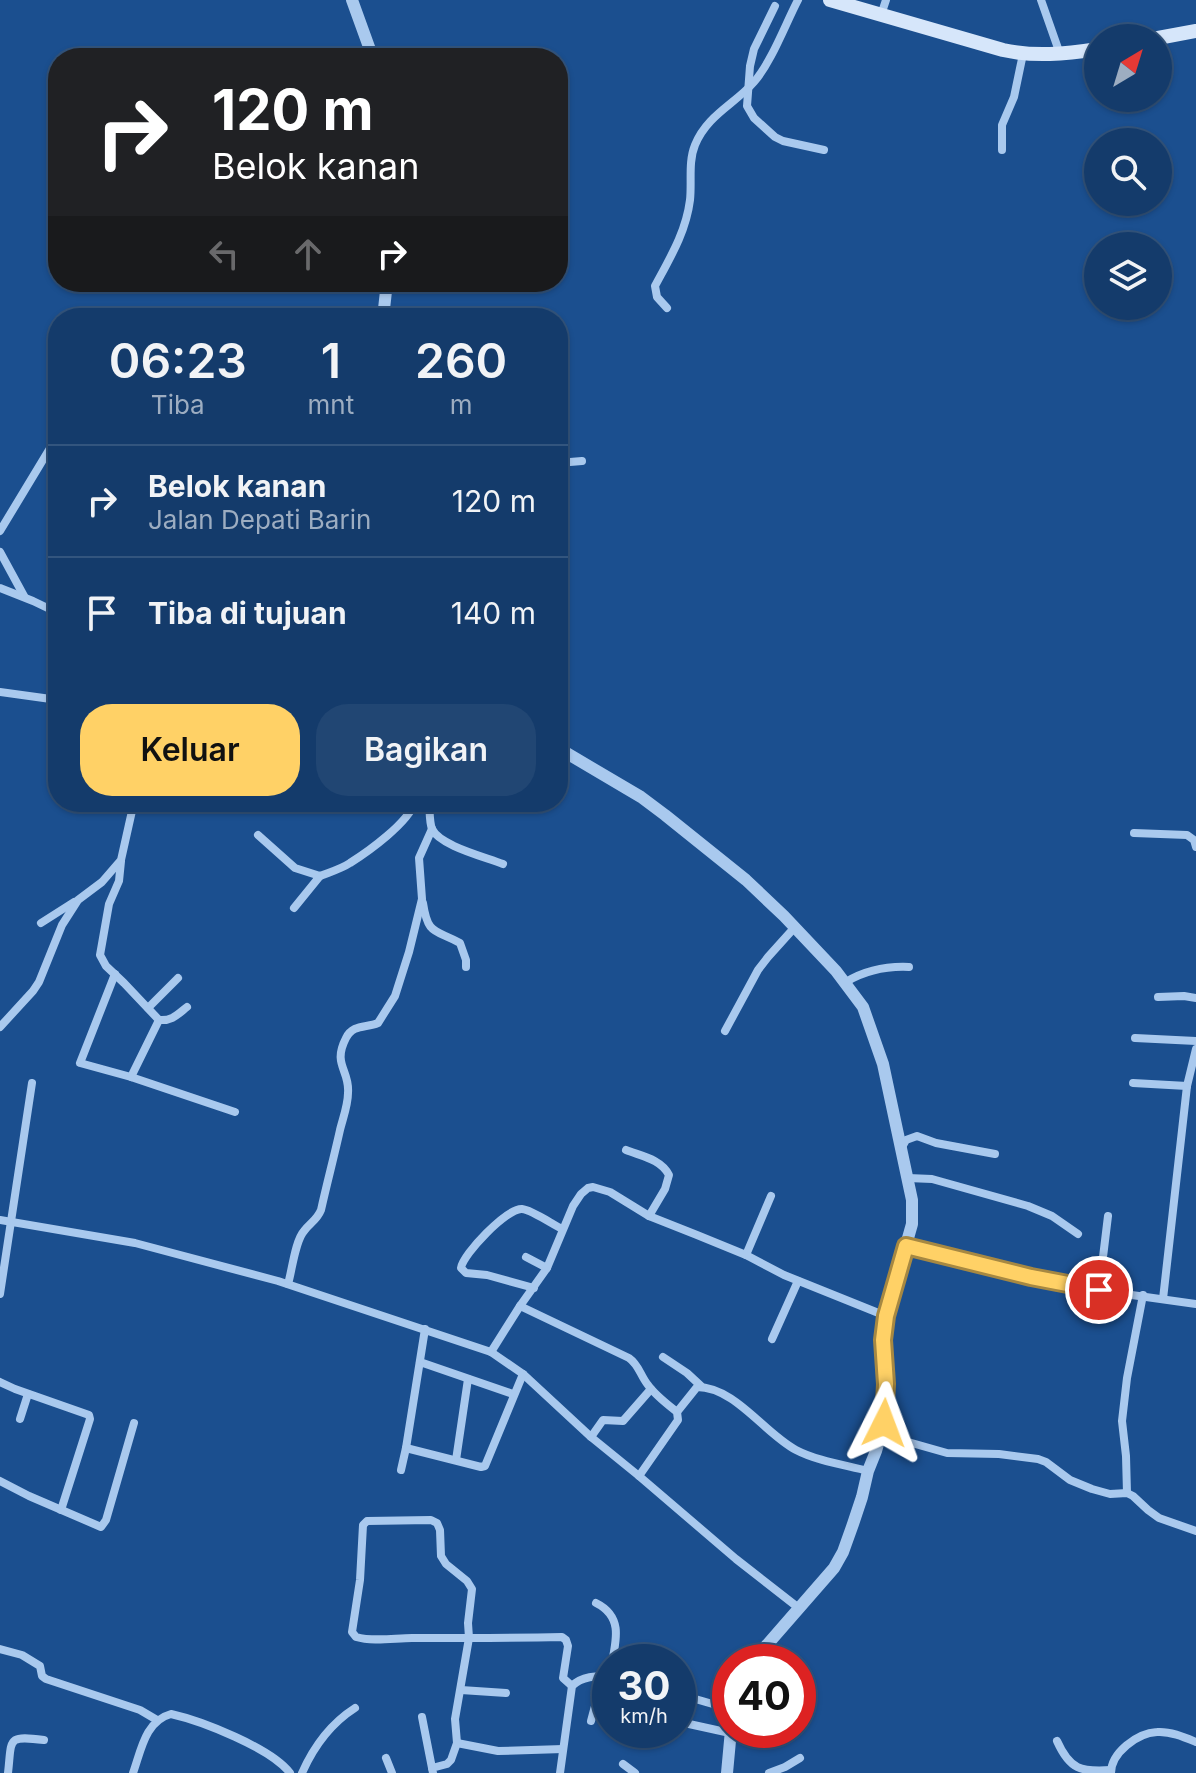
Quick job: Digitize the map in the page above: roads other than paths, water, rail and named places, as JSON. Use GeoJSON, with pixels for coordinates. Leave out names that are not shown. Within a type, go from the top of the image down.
{"type":"FeatureCollection","features":[{"type":"Feature","properties":{"kind":"main road"},"geometry":{"type":"LineString","coordinates":[[830,0],[884,7],[1023,54],[1084,51]]}},
{"type":"Feature","properties":{"kind":"main road"},"geometry":{"type":"LineString","coordinates":[[1172,35],[1196,31]]}},
{"type":"Feature","properties":{"kind":"street"},"geometry":{"type":"LineString","coordinates":[[352,0],[369,48]]}},
{"type":"Feature","properties":{"kind":"street"},"geometry":{"type":"LineString","coordinates":[[667,308],[657,297],[655,286],[674,252],[685,223],[696,143],[715,115],[748,89],[763,71],[798,0]]}},
{"type":"Feature","properties":{"kind":"street"},"geometry":{"type":"LineString","coordinates":[[1041,0],[1060,54]]}},
{"type":"Feature","properties":{"kind":"street"},"geometry":{"type":"LineString","coordinates":[[775,6],[754,49],[747,106],[761,126],[783,141],[824,150]]}},
{"type":"Feature","properties":{"kind":"street"},"geometry":{"type":"LineString","coordinates":[[1002,150],[1002,125],[1014,97],[1023,54]]}},
{"type":"Feature","properties":{"kind":"street"},"geometry":{"type":"LineString","coordinates":[[0,531],[48,452]]}},
{"type":"Feature","properties":{"kind":"street"},"geometry":{"type":"LineString","coordinates":[[568,462],[582,461]]}},
{"type":"Feature","properties":{"kind":"street"},"geometry":{"type":"LineString","coordinates":[[0,552],[24,597]]}},
{"type":"Feature","properties":{"kind":"street"},"geometry":{"type":"LineString","coordinates":[[0,588],[48,608]]}},
{"type":"Feature","properties":{"kind":"street"},"geometry":{"type":"LineString","coordinates":[[0,692],[48,699]]}},
{"type":"Feature","properties":{"kind":"street"},"geometry":{"type":"LineString","coordinates":[[568,754],[641,797],[746,880],[846,982],[863,1007],[878,1050],[902,1147],[912,1200],[912,1224],[886,1316],[883,1340],[886,1384],[884,1423],[843,1552],[828,1577],[768,1644]]}},
{"type":"Feature","properties":{"kind":"street"},"geometry":{"type":"LineString","coordinates":[[132,812],[119,881],[109,904],[100,955],[106,966],[159,1020],[174,1018],[187,1007]]}},
{"type":"Feature","properties":{"kind":"street"},"geometry":{"type":"LineString","coordinates":[[294,908],[320,876],[351,862],[394,830],[410,812]]}},
{"type":"Feature","properties":{"kind":"street"},"geometry":{"type":"LineString","coordinates":[[430,812],[432,829],[419,858],[422,899],[428,924],[443,936],[460,943],[466,967]]}},
{"type":"Feature","properties":{"kind":"street"},"geometry":{"type":"LineString","coordinates":[[432,829],[445,841],[503,864]]}},
{"type":"Feature","properties":{"kind":"street"},"geometry":{"type":"LineString","coordinates":[[1134,833],[1187,835],[1194,840],[1196,847]]}},
{"type":"Feature","properties":{"kind":"street"},"geometry":{"type":"LineString","coordinates":[[258,835],[295,868],[320,876]]}},
{"type":"Feature","properties":{"kind":"street"},"geometry":{"type":"LineString","coordinates":[[41,923],[102,882],[121,860]]}},
{"type":"Feature","properties":{"kind":"street"},"geometry":{"type":"LineString","coordinates":[[288,1284],[302,1234],[313,1224],[321,1210],[345,1111],[349,1092],[339,1059],[346,1037],[360,1026],[375,1025],[391,1003],[409,952],[422,899]]}},
{"type":"Feature","properties":{"kind":"street"},"geometry":{"type":"LineString","coordinates":[[0,1027],[39,982],[62,925],[78,900]]}},
{"type":"Feature","properties":{"kind":"street"},"geometry":{"type":"LineString","coordinates":[[725,1031],[758,970],[795,927]]}},
{"type":"Feature","properties":{"kind":"street"},"geometry":{"type":"LineString","coordinates":[[846,982],[872,970],[909,967]]}},
{"type":"Feature","properties":{"kind":"street"},"geometry":{"type":"LineString","coordinates":[[115,974],[80,1063],[235,1112]]}},
{"type":"Feature","properties":{"kind":"street"},"geometry":{"type":"LineString","coordinates":[[148,1008],[178,978]]}},
{"type":"Feature","properties":{"kind":"street"},"geometry":{"type":"LineString","coordinates":[[1158,997],[1196,998]]}},
{"type":"Feature","properties":{"kind":"street"},"geometry":{"type":"LineString","coordinates":[[131,1077],[159,1020]]}},
{"type":"Feature","properties":{"kind":"street"},"geometry":{"type":"LineString","coordinates":[[1135,1038],[1196,1041]]}},
{"type":"Feature","properties":{"kind":"street"},"geometry":{"type":"LineString","coordinates":[[1163,1299],[1187,1086],[1196,1049]]}},
{"type":"Feature","properties":{"kind":"street"},"geometry":{"type":"LineString","coordinates":[[0,1294],[5,1222],[32,1083]]}},
{"type":"Feature","properties":{"kind":"street"},"geometry":{"type":"LineString","coordinates":[[1133,1083],[1187,1086]]}},
{"type":"Feature","properties":{"kind":"street"},"geometry":{"type":"LineString","coordinates":[[902,1147],[906,1140],[917,1136],[936,1143],[995,1154]]}},
{"type":"Feature","properties":{"kind":"street"},"geometry":{"type":"LineString","coordinates":[[626,1150],[658,1162],[669,1175],[669,1181],[649,1216]]}},
{"type":"Feature","properties":{"kind":"street"},"geometry":{"type":"LineString","coordinates":[[908,1178],[932,1179],[1028,1206],[1052,1216],[1078,1234]]}},
{"type":"Feature","properties":{"kind":"street"},"geometry":{"type":"LineString","coordinates":[[491,1352],[547,1268],[562,1229],[581,1194],[593,1187],[610,1192],[649,1216],[886,1316]]}},
{"type":"Feature","properties":{"kind":"street"},"geometry":{"type":"LineString","coordinates":[[746,1255],[771,1196]]}},
{"type":"Feature","properties":{"kind":"street"},"geometry":{"type":"LineString","coordinates":[[534,1288],[487,1275],[466,1273],[461,1268],[462,1262],[474,1245],[517,1209],[562,1229]]}},
{"type":"Feature","properties":{"kind":"street"},"geometry":{"type":"LineString","coordinates":[[1099,1290],[1108,1216]]}},
{"type":"Feature","properties":{"kind":"street"},"geometry":{"type":"LineString","coordinates":[[5,1222],[135,1243],[288,1284],[491,1352],[523,1374],[591,1437],[800,1609]]}},
{"type":"Feature","properties":{"kind":"street"},"geometry":{"type":"LineString","coordinates":[[906,1246],[1031,1277],[1196,1304]]}},
{"type":"Feature","properties":{"kind":"street"},"geometry":{"type":"LineString","coordinates":[[526,1257],[547,1268]]}},
{"type":"Feature","properties":{"kind":"street"},"geometry":{"type":"LineString","coordinates":[[772,1339],[798,1281]]}},
{"type":"Feature","properties":{"kind":"street"},"geometry":{"type":"LineString","coordinates":[[1127,1493],[1122,1421],[1143,1295]]}},
{"type":"Feature","properties":{"kind":"street"},"geometry":{"type":"LineString","coordinates":[[520,1306],[629,1358],[639,1367],[651,1389],[677,1412],[678,1420],[639,1476]]}},
{"type":"Feature","properties":{"kind":"street"},"geometry":{"type":"LineString","coordinates":[[401,1470],[425,1329]]}},
{"type":"Feature","properties":{"kind":"street"},"geometry":{"type":"LineString","coordinates":[[663,1357],[701,1386],[715,1389],[728,1397],[798,1451],[868,1471]]}},
{"type":"Feature","properties":{"kind":"street"},"geometry":{"type":"LineString","coordinates":[[420,1362],[513,1394]]}},
{"type":"Feature","properties":{"kind":"street"},"geometry":{"type":"LineString","coordinates":[[406,1448],[485,1466],[523,1374]]}},
{"type":"Feature","properties":{"kind":"street"},"geometry":{"type":"LineString","coordinates":[[456,1460],[468,1379]]}},
{"type":"Feature","properties":{"kind":"street"},"geometry":{"type":"LineString","coordinates":[[0,1382],[87,1413],[90,1417],[61,1510]]}},
{"type":"Feature","properties":{"kind":"street"},"geometry":{"type":"LineString","coordinates":[[677,1412],[693,1390],[701,1386]]}},
{"type":"Feature","properties":{"kind":"street"},"geometry":{"type":"LineString","coordinates":[[591,1437],[603,1420],[623,1421],[651,1389]]}},
{"type":"Feature","properties":{"kind":"street"},"geometry":{"type":"LineString","coordinates":[[20,1419],[28,1394]]}},
{"type":"Feature","properties":{"kind":"street"},"geometry":{"type":"LineString","coordinates":[[0,1481],[98,1527],[103,1525],[134,1423]]}},
{"type":"Feature","properties":{"kind":"street"},"geometry":{"type":"LineString","coordinates":[[880,1437],[947,1453],[999,1454],[1038,1459],[1070,1480],[1092,1489],[1110,1494],[1127,1493],[1159,1518],[1196,1531]]}},
{"type":"Feature","properties":{"kind":"street"},"geometry":{"type":"LineString","coordinates":[[422,1717],[432,1770],[451,1760],[457,1743],[455,1719],[469,1638],[472,1589],[441,1556],[437,1523],[431,1520],[372,1519],[365,1523],[352,1632],[356,1637],[370,1639],[469,1638],[565,1639],[568,1646],[563,1678],[572,1686]]}},
{"type":"Feature","properties":{"kind":"street"},"geometry":{"type":"LineString","coordinates":[[596,1603],[604,1607],[614,1623],[615,1644]]}},
{"type":"Feature","properties":{"kind":"street"},"geometry":{"type":"LineString","coordinates":[[0,1649],[22,1655],[40,1666],[44,1678],[140,1710],[157,1720]]}},
{"type":"Feature","properties":{"kind":"street"},"geometry":{"type":"LineString","coordinates":[[560,1773],[572,1686],[581,1679],[592,1678]]}},
{"type":"Feature","properties":{"kind":"street"},"geometry":{"type":"LineString","coordinates":[[461,1690],[506,1693]]}},
{"type":"Feature","properties":{"kind":"street"},"geometry":{"type":"LineString","coordinates":[[302,1773],[314,1748],[342,1716],[355,1708]]}},
{"type":"Feature","properties":{"kind":"street"},"geometry":{"type":"LineString","coordinates":[[133,1773],[140,1748],[157,1720],[171,1714],[252,1744],[285,1766],[290,1773]]}},
{"type":"Feature","properties":{"kind":"street"},"geometry":{"type":"LineString","coordinates":[[1057,1741],[1063,1756],[1074,1766],[1111,1772],[1113,1761],[1120,1752],[1148,1733],[1161,1731],[1196,1742]]}},
{"type":"Feature","properties":{"kind":"street"},"geometry":{"type":"LineString","coordinates":[[5,1768],[10,1746],[17,1737],[44,1740]]}},
{"type":"Feature","properties":{"kind":"street"},"geometry":{"type":"LineString","coordinates":[[457,1743],[498,1751],[563,1749]]}},
{"type":"Feature","properties":{"kind":"street"},"geometry":{"type":"LineString","coordinates":[[727,1773],[729,1748]]}},
{"type":"Feature","properties":{"kind":"street"},"geometry":{"type":"LineString","coordinates":[[386,1758],[392,1773]]}},
{"type":"Feature","properties":{"kind":"street"},"geometry":{"type":"LineString","coordinates":[[769,1773],[800,1758]]}},
{"type":"Feature","properties":{"kind":"street"},"geometry":{"type":"LineString","coordinates":[[623,1764],[635,1773]]}}]}
